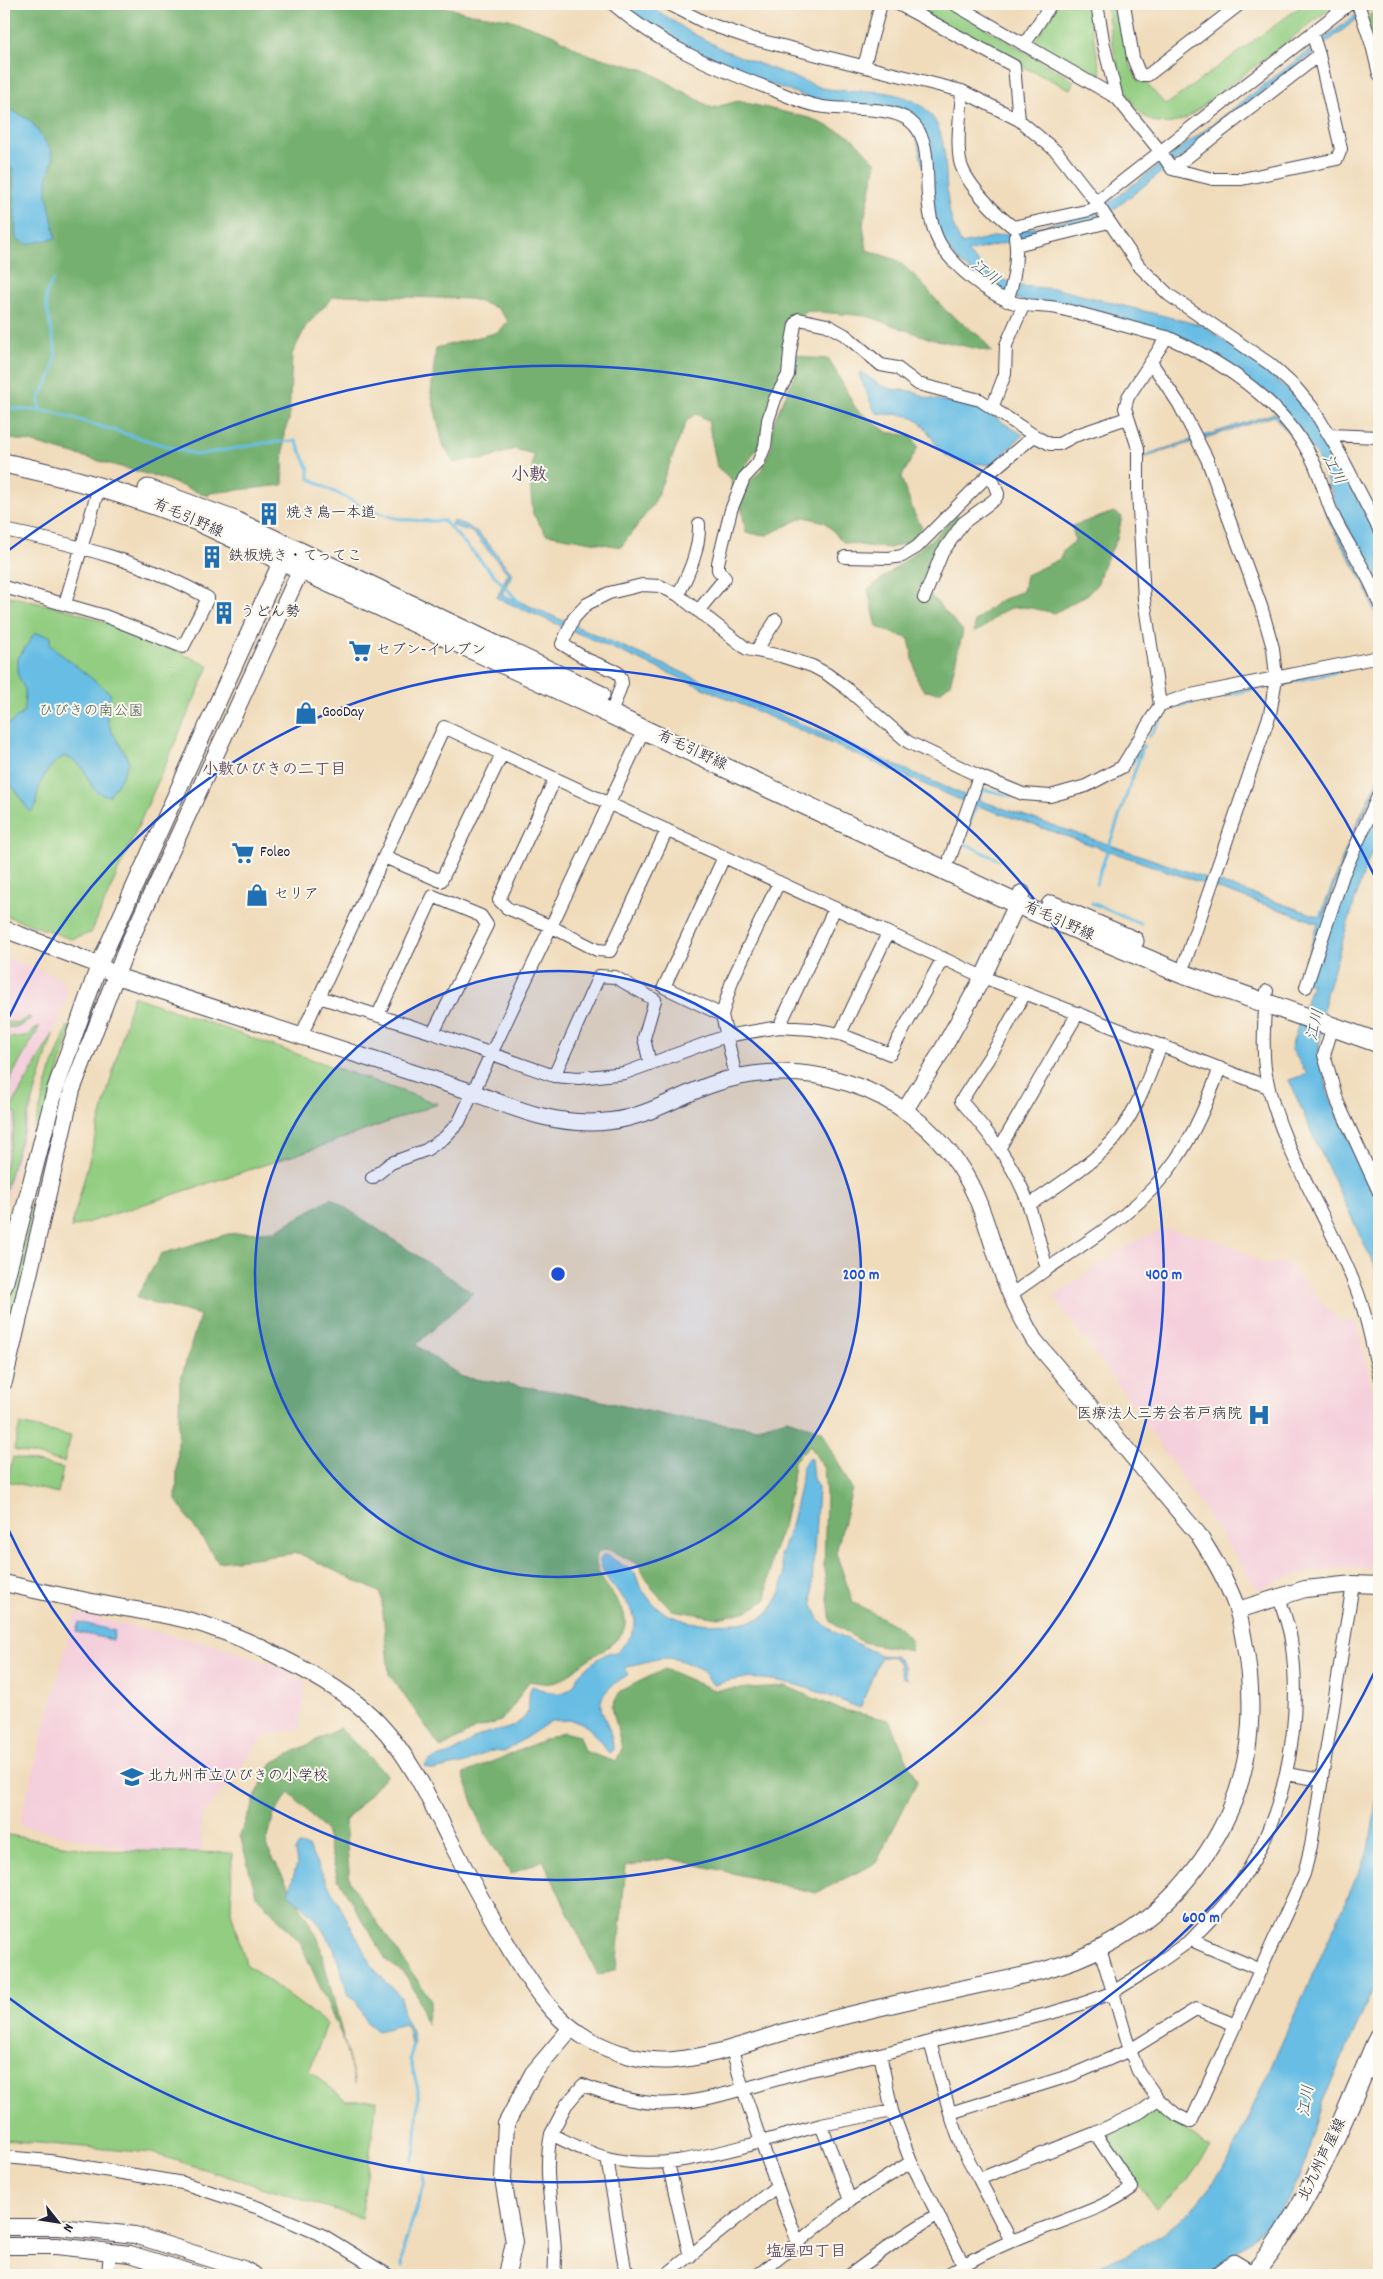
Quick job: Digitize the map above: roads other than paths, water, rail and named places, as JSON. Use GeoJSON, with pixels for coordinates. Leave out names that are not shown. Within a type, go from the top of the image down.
{"type":"FeatureCollection","features":[{"type":"Feature","properties":{"kind":"main road","name":"有毛引野線"},"geometry":{"type":"LineString","coordinates":[[4,452],[57,463],[168,496],[235,521],[301,562],[614,708],[950,858],[1019,898],[1186,962],[1269,999]]}},
{"type":"Feature","properties":{"kind":"main road","name":"有毛引野線"},"geometry":{"type":"LineString","coordinates":[[4,463],[53,473],[162,507],[282,562],[301,562]]}},
{"type":"Feature","properties":{"kind":"main road","name":"有毛引野線"},"geometry":{"type":"LineString","coordinates":[[614,708],[644,729],[1019,898],[1144,958],[1269,999],[1379,1043]]}},
{"type":"Feature","properties":{"kind":"main road","name":"有毛引野線"},"geometry":{"type":"LineString","coordinates":[[1327,1021],[1379,1031]]}},
{"type":"Feature","properties":{"kind":"main road","name":"北九州芦屋線"},"geometry":{"type":"LineString","coordinates":[[1253,2275],[1277,2246],[1318,2174],[1379,2036]]}},
{"type":"Feature","properties":{"kind":"main road","name":"北九州芦屋線"},"geometry":{"type":"LineString","coordinates":[[1268,2275],[1284,2254],[1328,2180],[1379,2066]]}},
{"type":"Feature","properties":{"kind":"street"},"geometry":{"type":"LineString","coordinates":[[613,4],[634,23],[726,73],[815,106],[895,114],[910,121],[919,130],[924,141],[928,204],[936,236],[942,247],[985,290],[1007,301],[1056,308],[1167,337],[1210,357],[1231,371],[1278,411],[1295,431],[1312,460],[1335,520],[1370,581],[1379,603]]}},
{"type":"Feature","properties":{"kind":"street"},"geometry":{"type":"LineString","coordinates":[[669,4],[706,23],[750,38],[962,91],[1019,120],[1057,152],[1098,204],[1139,266],[1157,284],[1169,295],[1270,364],[1296,388],[1312,407],[1329,435],[1379,529]]}},
{"type":"Feature","properties":{"kind":"street"},"geometry":{"type":"LineString","coordinates":[[864,66],[881,4]]}},
{"type":"Feature","properties":{"kind":"street"},"geometry":{"type":"LineString","coordinates":[[898,4],[1014,66],[1019,120]]}},
{"type":"Feature","properties":{"kind":"street"},"geometry":{"type":"LineString","coordinates":[[1024,46],[1051,4]]}},
{"type":"Feature","properties":{"kind":"street"},"geometry":{"type":"LineString","coordinates":[[1097,4],[1104,46],[1117,98]]}},
{"type":"Feature","properties":{"kind":"street"},"geometry":{"type":"LineString","coordinates":[[1124,4],[1133,58],[1140,74],[1148,75],[1240,4]]}},
{"type":"Feature","properties":{"kind":"street"},"geometry":{"type":"LineString","coordinates":[[1013,227],[1090,210],[1160,151],[1349,4]]}},
{"type":"Feature","properties":{"kind":"street"},"geometry":{"type":"LineString","coordinates":[[1358,4],[1379,74]]}},
{"type":"Feature","properties":{"kind":"street"},"geometry":{"type":"LineString","coordinates":[[959,5],[1024,46],[1117,98],[1160,151],[1172,169],[1213,179],[1242,179],[1337,160],[1341,149],[1312,33]]}},
{"type":"Feature","properties":{"kind":"street"},"geometry":{"type":"LineString","coordinates":[[1172,169],[1319,55]]}},
{"type":"Feature","properties":{"kind":"street"},"geometry":{"type":"LineString","coordinates":[[962,91],[960,160],[965,175],[1004,220],[1013,227],[1016,245],[1013,284],[1007,301]]}},
{"type":"Feature","properties":{"kind":"street"},"geometry":{"type":"LineString","coordinates":[[1016,245],[1108,220]]}},
{"type":"Feature","properties":{"kind":"street"},"geometry":{"type":"LineString","coordinates":[[992,408],[1005,374],[1006,345],[1024,304]]}},
{"type":"Feature","properties":{"kind":"street"},"geometry":{"type":"LineString","coordinates":[[698,611],[725,578],[718,570],[718,563],[731,510],[744,478],[758,463],[765,446],[768,420],[775,399],[788,376],[795,325],[799,319],[827,324],[845,335],[881,365],[897,368],[918,384],[980,400],[1034,436],[1050,444],[1059,444],[1074,436],[1127,418]]}},
{"type":"Feature","properties":{"kind":"street"},"geometry":{"type":"LineString","coordinates":[[1160,705],[1144,599],[1138,491],[1138,448],[1125,408],[1128,397],[1167,337]]}},
{"type":"Feature","properties":{"kind":"street"},"geometry":{"type":"LineString","coordinates":[[1151,362],[1179,404],[1207,459],[1261,606],[1273,648],[1276,678],[1270,714],[1186,962]]}},
{"type":"Feature","properties":{"kind":"street"},"geometry":{"type":"LineString","coordinates":[[1329,435],[1379,437]]}},
{"type":"Feature","properties":{"kind":"street"},"geometry":{"type":"LineString","coordinates":[[845,556],[889,558],[902,556],[917,547],[992,472],[1034,436]]}},
{"type":"Feature","properties":{"kind":"street"},"geometry":{"type":"LineString","coordinates":[[992,472],[1005,492],[1005,504]]}},
{"type":"Feature","properties":{"kind":"street"},"geometry":{"type":"LineString","coordinates":[[924,598],[942,553],[963,524],[995,499],[998,494],[992,472]]}},
{"type":"Feature","properties":{"kind":"street"},"geometry":{"type":"LineString","coordinates":[[65,604],[99,487]]}},
{"type":"Feature","properties":{"kind":"street"},"geometry":{"type":"LineString","coordinates":[[678,594],[690,569],[700,535],[699,524]]}},
{"type":"Feature","properties":{"kind":"street"},"geometry":{"type":"LineString","coordinates":[[4,530],[82,547],[187,585],[208,598],[182,647],[105,616],[4,587]]}},
{"type":"Feature","properties":{"kind":"street"},"geometry":{"type":"LineString","coordinates":[[4,1287],[55,1090],[99,965],[282,562]]}},
{"type":"Feature","properties":{"kind":"street"},"geometry":{"type":"LineString","coordinates":[[4,1382],[72,1090],[136,929],[301,562]]}},
{"type":"Feature","properties":{"kind":"street"},"geometry":{"type":"LineString","coordinates":[[614,708],[622,683],[617,672],[588,660],[562,644],[574,618],[587,604],[609,593],[642,585],[660,586],[678,594],[747,649],[781,656],[812,666],[827,674],[908,742],[979,776],[1023,794],[1050,796],[1086,786],[1122,767],[1160,705],[1186,696],[1379,657]]}},
{"type":"Feature","properties":{"kind":"street"},"geometry":{"type":"LineString","coordinates":[[756,651],[776,620]]}},
{"type":"Feature","properties":{"kind":"street"},"geometry":{"type":"LineString","coordinates":[[301,1036],[444,727],[983,977],[1268,1087]]}},
{"type":"Feature","properties":{"kind":"street"},"geometry":{"type":"LineString","coordinates":[[372,1178],[391,1163],[426,1150],[444,1138],[458,1122],[644,729]]}},
{"type":"Feature","properties":{"kind":"street"},"geometry":{"type":"LineString","coordinates":[[384,857],[441,881],[502,754]]}},
{"type":"Feature","properties":{"kind":"street"},"geometry":{"type":"LineString","coordinates":[[950,858],[979,776]]}},
{"type":"Feature","properties":{"kind":"street"},"geometry":{"type":"LineString","coordinates":[[555,779],[499,900],[507,908],[550,926],[598,950],[610,951],[667,830]]}},
{"type":"Feature","properties":{"kind":"street"},"geometry":{"type":"LineString","coordinates":[[1306,987],[1342,875],[1379,794]]}},
{"type":"Feature","properties":{"kind":"street"},"geometry":{"type":"LineString","coordinates":[[722,1015],[664,987],[724,857]]}},
{"type":"Feature","properties":{"kind":"street"},"geometry":{"type":"LineString","coordinates":[[736,1077],[722,1015],[732,981],[779,882]]}},
{"type":"Feature","properties":{"kind":"street"},"geometry":{"type":"LineString","coordinates":[[378,1015],[433,896],[481,916],[487,925],[433,1033]]}},
{"type":"Feature","properties":{"kind":"street"},"geometry":{"type":"LineString","coordinates":[[905,1110],[940,1054],[983,977],[1019,898]]}},
{"type":"Feature","properties":{"kind":"street"},"geometry":{"type":"LineString","coordinates":[[779,1028],[835,908]]}},
{"type":"Feature","properties":{"kind":"street"},"geometry":{"type":"LineString","coordinates":[[4,929],[99,965],[116,976],[472,1092],[527,1113],[560,1122],[611,1121],[641,1115],[709,1085],[736,1077],[774,1072],[807,1072],[844,1081],[873,1093],[905,1110],[932,1134],[960,1166],[978,1199],[1010,1295],[1034,1340],[1198,1534],[1213,1557],[1238,1610],[1248,1658],[1251,1723],[1243,1773],[1234,1802],[1222,1829],[1204,1858],[1158,1911],[1100,1949],[1028,1974],[799,2027],[732,2049],[670,2061],[640,2059],[591,2041],[571,2028],[550,2008],[524,1973],[484,1905],[421,1784],[396,1744],[381,1726],[347,1696],[317,1676],[268,1651],[217,1629],[186,1620],[60,1596],[4,1583]]}},
{"type":"Feature","properties":{"kind":"street"},"geometry":{"type":"LineString","coordinates":[[840,1034],[888,933]]}},
{"type":"Feature","properties":{"kind":"street"},"geometry":{"type":"LineString","coordinates":[[319,997],[491,1052],[554,1076],[603,1076],[625,1073],[726,1036],[779,1028],[812,1029],[840,1034],[890,1054],[943,958]]}},
{"type":"Feature","properties":{"kind":"street"},"geometry":{"type":"LineString","coordinates":[[554,1076],[598,976],[615,976],[655,1000],[644,1038],[650,1064]]}},
{"type":"Feature","properties":{"kind":"street"},"geometry":{"type":"LineString","coordinates":[[1025,993],[996,1045],[961,1101],[999,1149],[1029,1205],[1047,1269]]}},
{"type":"Feature","properties":{"kind":"street"},"geometry":{"type":"LineString","coordinates":[[1269,999],[1265,1072],[1268,1087],[1281,1128],[1328,1223],[1354,1283],[1372,1340],[1379,1374]]}},
{"type":"Feature","properties":{"kind":"street"},"geometry":{"type":"LineString","coordinates":[[999,1149],[1078,1014]]}},
{"type":"Feature","properties":{"kind":"street"},"geometry":{"type":"LineString","coordinates":[[1327,1021],[1324,1054],[1338,1103],[1379,1192]]}},
{"type":"Feature","properties":{"kind":"street"},"geometry":{"type":"LineString","coordinates":[[1029,1205],[1074,1174],[1104,1149],[1121,1130],[1148,1080],[1162,1045]]}},
{"type":"Feature","properties":{"kind":"street"},"geometry":{"type":"LineString","coordinates":[[1010,1295],[1124,1216],[1162,1179],[1190,1137],[1220,1068]]}},
{"type":"Feature","properties":{"kind":"street"},"geometry":{"type":"LineString","coordinates":[[1238,1610],[1305,1589],[1353,1584],[1379,1585]]}},
{"type":"Feature","properties":{"kind":"street"},"geometry":{"type":"LineString","coordinates":[[1100,1949],[1138,2072],[1158,2099],[1177,2115],[1191,2122],[1304,1874],[1311,1846],[1353,1584]]}},
{"type":"Feature","properties":{"kind":"street"},"geometry":{"type":"LineString","coordinates":[[554,2275],[555,2237],[547,2172],[552,2134],[566,2105],[583,2085],[614,2097],[637,2102],[689,2103],[807,2071],[1050,2015],[1085,2004],[1113,1992],[1191,1940],[1230,1897],[1250,1867],[1276,1807],[1286,1774],[1291,1750],[1295,1679],[1290,1638],[1278,1596]]}},
{"type":"Feature","properties":{"kind":"street"},"geometry":{"type":"LineString","coordinates":[[1286,1774],[1322,1780]]}},
{"type":"Feature","properties":{"kind":"street"},"geometry":{"type":"LineString","coordinates":[[1191,1940],[1261,1970]]}},
{"type":"Feature","properties":{"kind":"street"},"geometry":{"type":"LineString","coordinates":[[950,2113],[1072,2075],[1130,2050],[1196,2009],[1236,2025]]}},
{"type":"Feature","properties":{"kind":"street"},"geometry":{"type":"LineString","coordinates":[[507,2275],[514,2242],[503,2179],[506,2124],[533,2072],[571,2028]]}},
{"type":"Feature","properties":{"kind":"street"},"geometry":{"type":"LineString","coordinates":[[930,2042],[962,2148],[1011,2241]]}},
{"type":"Feature","properties":{"kind":"street"},"geometry":{"type":"LineString","coordinates":[[732,2049],[761,2142],[798,2243]]}},
{"type":"Feature","properties":{"kind":"street"},"geometry":{"type":"LineString","coordinates":[[880,2054],[892,2111],[911,2162],[963,2264]]}},
{"type":"Feature","properties":{"kind":"street"},"geometry":{"type":"LineString","coordinates":[[979,2179],[1095,2133],[1142,2110],[1158,2099]]}},
{"type":"Feature","properties":{"kind":"street"},"geometry":{"type":"LineString","coordinates":[[552,2134],[580,2148],[607,2158],[639,2163],[668,2163],[700,2158],[821,2125],[892,2111]]}},
{"type":"Feature","properties":{"kind":"street"},"geometry":{"type":"LineString","coordinates":[[821,2125],[850,2200]]}},
{"type":"Feature","properties":{"kind":"street"},"geometry":{"type":"LineString","coordinates":[[947,2275],[963,2264],[1011,2241],[1096,2209],[1132,2188],[1095,2133]]}},
{"type":"Feature","properties":{"kind":"street"},"geometry":{"type":"LineString","coordinates":[[4,2157],[50,2161],[183,2183],[259,2208],[324,2236],[388,2275]]}},
{"type":"Feature","properties":{"kind":"street"},"geometry":{"type":"LineString","coordinates":[[607,2158],[625,2269],[632,2275]]}},
{"type":"Feature","properties":{"kind":"street"},"geometry":{"type":"LineString","coordinates":[[758,2275],[850,2200],[911,2162]]}},
{"type":"Feature","properties":{"kind":"street"},"geometry":{"type":"LineString","coordinates":[[668,2163],[690,2257]]}},
{"type":"Feature","properties":{"kind":"street"},"geometry":{"type":"LineString","coordinates":[[666,2275],[777,2186]]}},
{"type":"Feature","properties":{"kind":"street"},"geometry":{"type":"LineString","coordinates":[[850,2275],[899,2239],[938,2214]]}},
{"type":"Feature","properties":{"kind":"street"},"geometry":{"type":"LineString","coordinates":[[4,2227],[59,2227],[135,2235],[243,2269],[254,2275]]}},
{"type":"Feature","properties":{"kind":"street"},"geometry":{"type":"LineString","coordinates":[[4,2246],[56,2246],[130,2254],[199,2275]]}},
{"type":"Feature","properties":{"kind":"street"},"geometry":{"type":"LineString","coordinates":[[108,2275],[110,2252]]}},
{"type":"Feature","properties":{"kind":"street"},"geometry":{"type":"LineString","coordinates":[[1218,2275],[1234,2263],[1253,2275]]}},
{"type":"Feature","properties":{"kind":"water","name":"江川"},"geometry":{"type":"Polygon","coordinates":[[[621,4],[647,4],[690,32],[726,51],[822,88],[891,94],[917,103],[929,113],[937,125],[942,138],[950,213],[962,244],[1095,214],[1370,4],[1376,4],[1099,221],[967,252],[991,275],[1019,286],[1057,289],[1204,326],[1280,383],[1299,401],[1325,439],[1379,540],[1379,581],[1339,512],[1316,454],[1238,371],[1209,351],[1186,340],[1030,303],[997,293],[955,258],[939,236],[912,118],[832,106],[721,66],[657,32],[621,4]]]}},
{"type":"Feature","properties":{"kind":"water"},"geometry":{"type":"Polygon","coordinates":[[[4,106],[31,121],[51,150],[53,159],[47,181],[47,194],[56,238],[27,244],[16,239],[13,171],[4,155],[4,106]]]}},
{"type":"Feature","properties":{"kind":"water"},"geometry":{"type":"Polygon","coordinates":[[[861,372],[880,385],[890,389],[911,391],[927,398],[983,410],[1023,435],[992,465],[956,460],[941,451],[919,421],[908,416],[875,412],[859,375],[861,372]]]}},
{"type":"Feature","properties":{"kind":"water"},"geometry":{"type":"Polygon","coordinates":[[[1275,413],[1308,459],[1332,522],[1369,588],[1379,618],[1379,624],[1365,585],[1330,524],[1307,461],[1294,440],[1274,416],[1143,458],[1142,456],[1275,413]]]}},
{"type":"Feature","properties":{"kind":"water","name":"江川"},"geometry":{"type":"Polygon","coordinates":[[[453,521],[472,529],[487,542],[512,574],[502,594],[964,795],[1320,917],[1351,836],[1379,776],[1379,782],[1357,828],[1322,918],[1349,868],[1379,803],[1379,839],[1366,865],[1326,994],[1319,1048],[1328,1094],[1379,1203],[1379,1284],[1375,1267],[1314,1138],[1289,1080],[1307,1074],[1291,1048],[1312,984],[1299,984],[1318,923],[958,799],[497,598],[508,573],[472,532],[451,525],[453,521]]]}},
{"type":"Feature","properties":{"kind":"water"},"geometry":{"type":"Polygon","coordinates":[[[35,633],[51,636],[50,645],[111,694],[107,716],[109,724],[129,762],[109,796],[96,791],[79,764],[65,756],[53,765],[44,777],[38,791],[36,806],[31,812],[12,786],[4,781],[4,728],[24,712],[25,690],[18,675],[18,658],[35,633]]]}},
{"type":"Feature","properties":{"kind":"water"},"geometry":{"type":"Polygon","coordinates":[[[808,1458],[811,1459],[813,1479],[818,1488],[812,1584],[813,1606],[819,1619],[828,1628],[880,1655],[894,1656],[900,1660],[908,1679],[902,1677],[899,1662],[890,1656],[880,1658],[860,1708],[807,1688],[769,1680],[751,1678],[732,1680],[714,1685],[702,1670],[698,1668],[674,1659],[659,1659],[627,1666],[625,1669],[629,1674],[613,1685],[605,1694],[601,1702],[612,1737],[613,1750],[609,1753],[590,1729],[580,1722],[569,1720],[551,1721],[504,1752],[489,1751],[466,1763],[433,1770],[424,1767],[431,1760],[452,1753],[481,1735],[506,1729],[517,1724],[528,1711],[529,1694],[532,1686],[555,1693],[566,1691],[572,1688],[578,1675],[583,1670],[607,1653],[614,1654],[629,1639],[635,1627],[634,1616],[629,1606],[604,1573],[600,1560],[603,1555],[607,1555],[635,1573],[640,1587],[654,1605],[668,1615],[689,1622],[710,1624],[740,1623],[759,1619],[770,1612],[781,1592],[784,1574],[780,1556],[791,1526],[800,1487],[802,1468],[808,1458]]]}},
{"type":"Feature","properties":{"kind":"water"},"geometry":{"type":"Polygon","coordinates":[[[79,1622],[115,1631],[113,1640],[76,1632],[79,1622]]]}},
{"type":"Feature","properties":{"kind":"water","name":"江川"},"geometry":{"type":"Polygon","coordinates":[[[1379,1782],[1379,1976],[1322,2103],[1306,2160],[1289,2198],[1273,2220],[1210,2275],[1076,2275],[1123,2256],[1166,2231],[1191,2209],[1227,2164],[1369,1850],[1379,1782]]]}},
{"type":"Feature","properties":{"kind":"water"},"geometry":{"type":"Polygon","coordinates":[[[299,1845],[308,1847],[374,1969],[401,1997],[402,2011],[412,2032],[414,2045],[411,2046],[409,2032],[405,2024],[377,2031],[367,2023],[356,2001],[349,1995],[334,1949],[319,1924],[302,1905],[288,1894],[297,1864],[295,1851],[299,1845]]]}},
{"type":"Feature","properties":{"kind":"waterway"},"geometry":{"type":"LineString","coordinates":[[40,410],[39,399],[53,372],[56,352],[46,304],[46,294],[53,280]]}},
{"type":"Feature","properties":{"kind":"waterway"},"geometry":{"type":"LineString","coordinates":[[4,408],[52,412],[197,455],[265,443],[296,441],[309,469],[309,478],[354,502],[391,517],[444,521],[520,603]]}},
{"type":"Feature","properties":{"kind":"waterway"},"geometry":{"type":"LineString","coordinates":[[1281,684],[1337,672]]}},
{"type":"Feature","properties":{"kind":"waterway"},"geometry":{"type":"LineString","coordinates":[[1149,737],[1165,713],[1174,707],[1271,685]]}},
{"type":"Feature","properties":{"kind":"waterway"},"geometry":{"type":"LineString","coordinates":[[1130,765],[1144,745]]}},
{"type":"Feature","properties":{"kind":"waterway"},"geometry":{"type":"LineString","coordinates":[[1096,884],[1141,753]]}},
{"type":"Feature","properties":{"kind":"waterway"},"geometry":{"type":"LineString","coordinates":[[1101,785],[1117,776]]}},
{"type":"Feature","properties":{"kind":"waterway"},"geometry":{"type":"LineString","coordinates":[[999,860],[963,843],[964,838],[982,791],[986,790],[1016,797]]}},
{"type":"Feature","properties":{"kind":"waterway"},"geometry":{"type":"LineString","coordinates":[[1092,903],[1141,924]]}},
{"type":"Feature","properties":{"kind":"waterway"},"geometry":{"type":"LineString","coordinates":[[412,2043],[410,2059],[418,2089],[415,2150],[412,2160]]}},
{"type":"Feature","properties":{"kind":"waterway"},"geometry":{"type":"LineString","coordinates":[[402,2266],[404,2246],[424,2185],[423,2170]]}},
{"type":"Feature","properties":{"kind":"place","name":"焼き鳥一本道"},"geometry":{"type":"Point","coordinates":[269,514]}},
{"type":"Feature","properties":{"kind":"place","name":"鉄板焼き・てってこ"},"geometry":{"type":"Point","coordinates":[212,557]}},
{"type":"Feature","properties":{"kind":"place","name":"うどん勢"},"geometry":{"type":"Point","coordinates":[224,613]}},
{"type":"Feature","properties":{"kind":"place","name":"セブン-イレブン"},"geometry":{"type":"Point","coordinates":[360,651]}},
{"type":"Feature","properties":{"kind":"place","name":"GooDay"},"geometry":{"type":"Point","coordinates":[306,713]}},
{"type":"Feature","properties":{"kind":"place","name":"Foleo"},"geometry":{"type":"Point","coordinates":[243,853]}},
{"type":"Feature","properties":{"kind":"place","name":"セリア"},"geometry":{"type":"Point","coordinates":[257,895]}},
{"type":"Feature","properties":{"kind":"place","name":"医療法人三芳会若戸病院"},"geometry":{"type":"Point","coordinates":[1259,1415]}},
{"type":"Feature","properties":{"kind":"place","name":"北九州市立ひびきの小学校"},"geometry":{"type":"Point","coordinates":[132,1777]}},
{"type":"Feature","properties":{"kind":"district","name":"小敷"},"geometry":{"type":"Point","coordinates":[529,476]}},
{"type":"Feature","properties":{"kind":"district","name":"小敷ひびきの二丁目"},"geometry":{"type":"Point","coordinates":[274,770]}},
{"type":"Feature","properties":{"kind":"district","name":"塩屋四丁目"},"geometry":{"type":"Point","coordinates":[806,2252]}},
{"type":"Feature","properties":{"kind":"park label","name":"ひびきの南公園"},"geometry":{"type":"Point","coordinates":[91,712]}}]}
